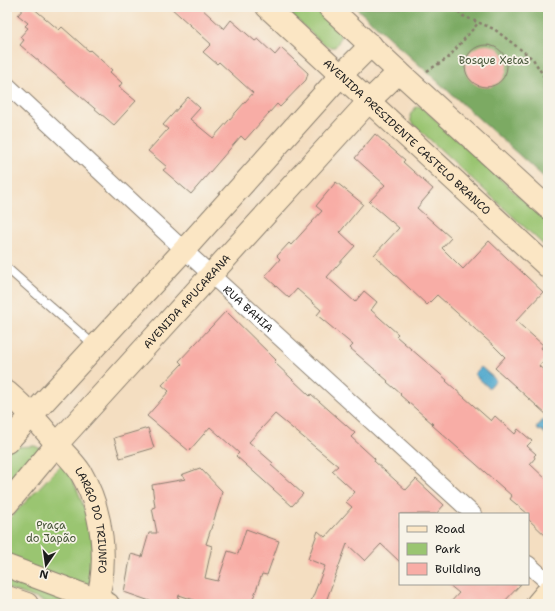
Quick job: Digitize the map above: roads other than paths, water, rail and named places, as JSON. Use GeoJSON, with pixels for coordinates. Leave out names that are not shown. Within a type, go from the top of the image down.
{"type":"FeatureCollection","features":[{"type":"Feature","properties":{"kind":"street","name":"AVENIDA PRESIDENTE CASTELO BRANCO"},"geometry":{"type":"LineString","coordinates":[[268,7],[548,267]]}},
{"type":"Feature","properties":{"kind":"street"},"geometry":{"type":"LineString","coordinates":[[329,7],[548,208]]}},
{"type":"Feature","properties":{"kind":"street"},"geometry":{"type":"LineString","coordinates":[[8,440],[184,250],[341,75],[371,45]]}},
{"type":"Feature","properties":{"kind":"street","name":"AVENIDA APUCARANA"},"geometry":{"type":"LineString","coordinates":[[7,504],[56,444],[369,102],[404,77]]}},
{"type":"Feature","properties":{"kind":"street","name":"RUA BAHIA"},"geometry":{"type":"LineString","coordinates":[[7,85],[184,250],[473,513]]}},
{"type":"Feature","properties":{"kind":"street","name":"LARGO DO TRIUNFO"},"geometry":{"type":"LineString","coordinates":[[7,392],[32,415],[81,473],[93,501],[102,542],[103,556],[100,587],[101,603]]}},
{"type":"Feature","properties":{"kind":"street"},"geometry":{"type":"LineString","coordinates":[[8,440],[25,438],[56,444]]}},
{"type":"Feature","properties":{"kind":"street"},"geometry":{"type":"LineString","coordinates":[[529,565],[548,582]]}},
{"type":"Feature","properties":{"kind":"street"},"geometry":{"type":"LineString","coordinates":[[7,566],[101,603]]}},
{"type":"Feature","properties":{"kind":"street"},"geometry":{"type":"LineString","coordinates":[[537,604],[548,591]]}},
{"type":"Feature","properties":{"kind":"street"},"geometry":{"type":"LineString","coordinates":[[7,597],[26,604]]}},
{"type":"Feature","properties":{"kind":"lane"},"geometry":{"type":"LineString","coordinates":[[7,268],[95,347]]}},
{"type":"Feature","properties":{"kind":"water"},"geometry":{"type":"Polygon","coordinates":[[[481,367],[496,380],[489,388],[474,374],[481,367]]]}},
{"type":"Feature","properties":{"kind":"water"},"geometry":{"type":"Polygon","coordinates":[[[544,419],[548,423],[548,436],[536,428],[544,419]]]}},
{"type":"Feature","properties":{"kind":"park label","name":"Bosque Xetas"},"geometry":{"type":"Point","coordinates":[494,60]}},
{"type":"Feature","properties":{"kind":"park label","name":"Praça do Japão"},"geometry":{"type":"Point","coordinates":[51,531]}}]}
